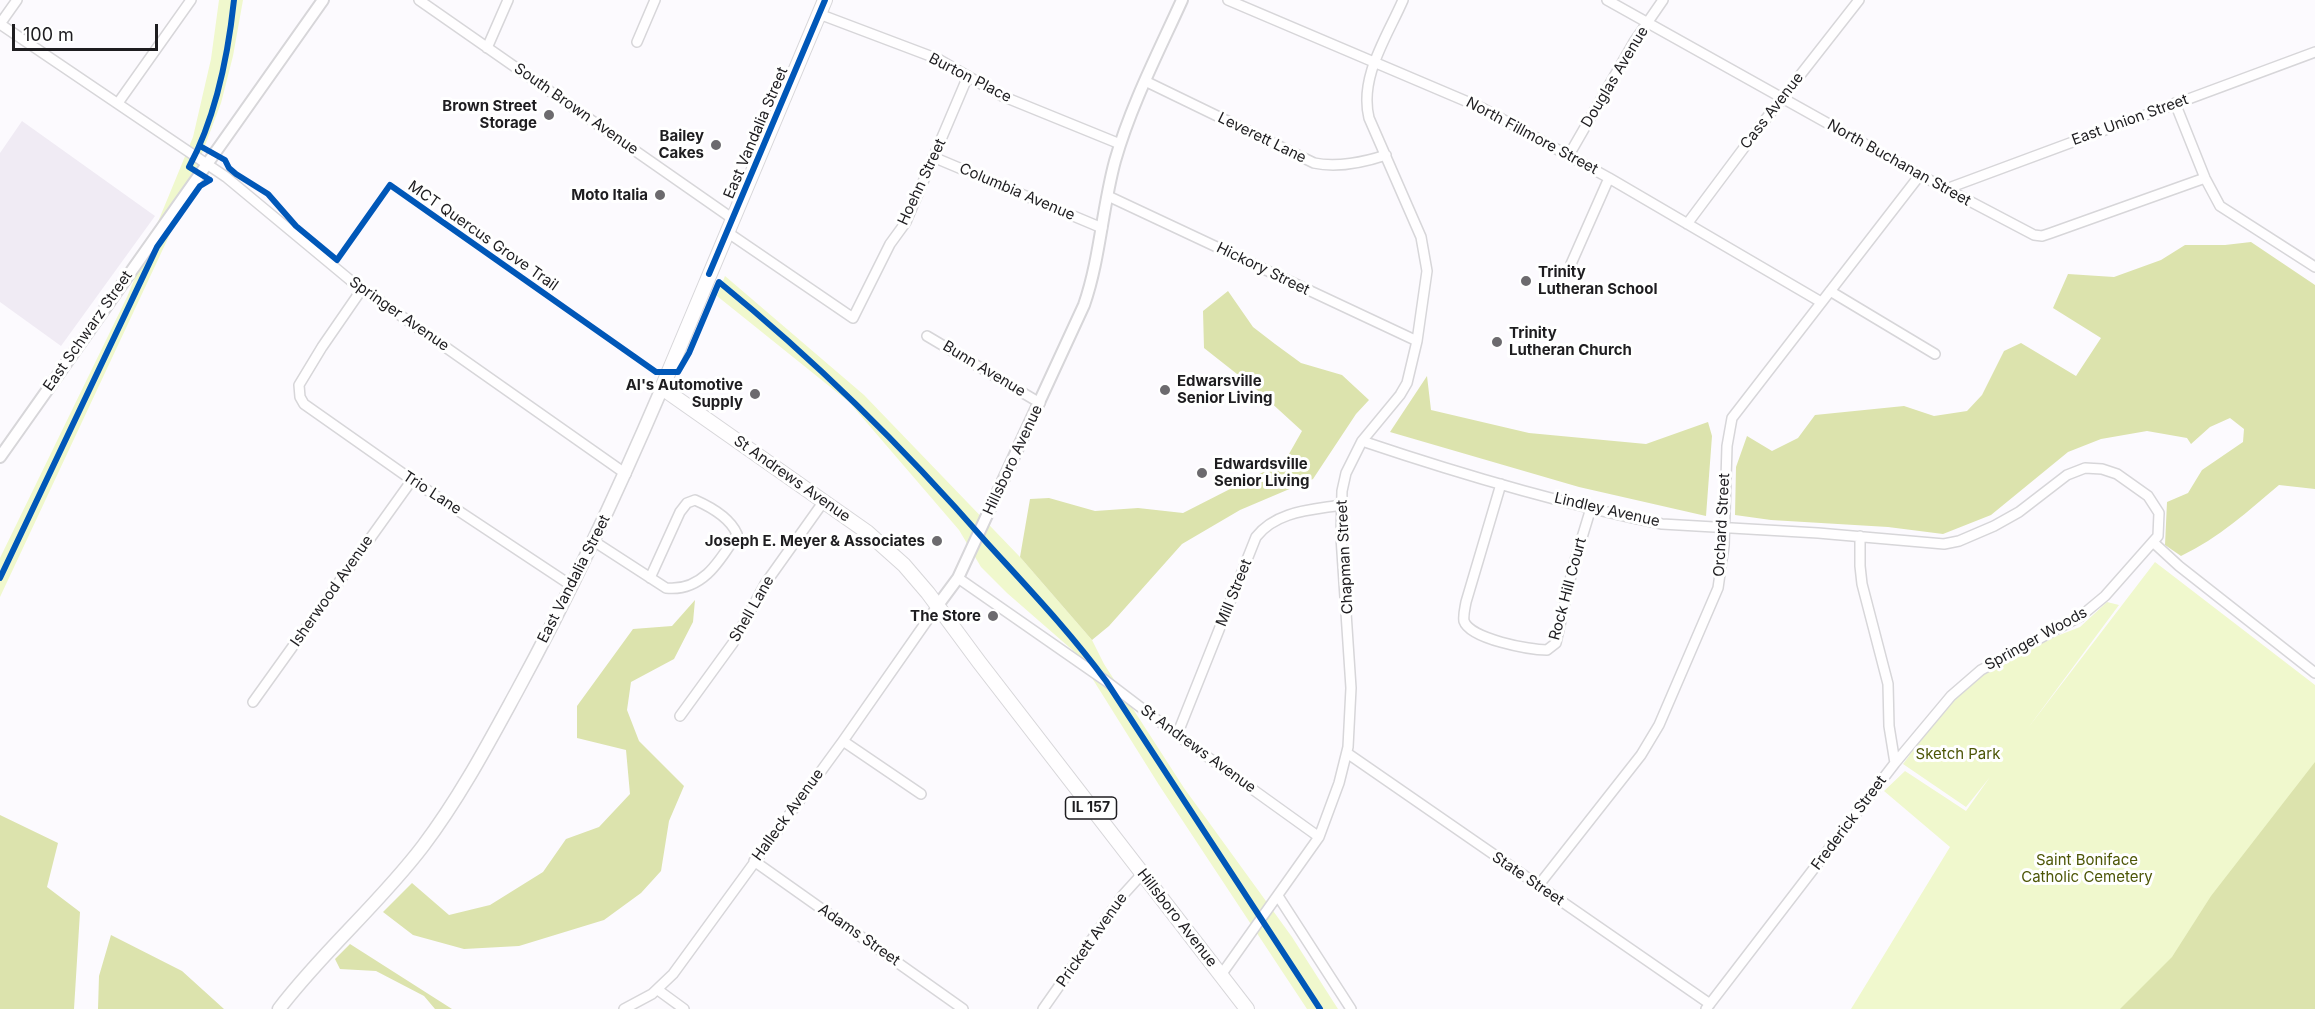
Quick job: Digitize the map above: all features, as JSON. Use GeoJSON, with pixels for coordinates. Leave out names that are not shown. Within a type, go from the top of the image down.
{"type":"FeatureCollection","features":[{"type":"Feature","properties":{"kind":"main road","name":"East Vandalia Street"},"geometry":{"type":"LineString","coordinates":[[280,1009],[332,946],[403,871],[448,812],[476,767],[595,542],[626,474],[825,0]]}},
{"type":"Feature","properties":{"kind":"main road","name":"St Andrews Avenue"},"geometry":{"type":"LineString","coordinates":[[662,388],[867,532],[903,564],[938,605]]}},
{"type":"Feature","properties":{"kind":"main road","name":"Hillsboro Avenue"},"geometry":{"type":"LineString","coordinates":[[938,605],[1247,1009]]}},
{"type":"Feature","properties":{"kind":"street"},"geometry":{"type":"LineString","coordinates":[[0,24],[17,0]]}},
{"type":"Feature","properties":{"kind":"street"},"geometry":{"type":"LineString","coordinates":[[118,103],[191,0]]}},
{"type":"Feature","properties":{"kind":"street","name":"East Schwarz Street"},"geometry":{"type":"LineString","coordinates":[[0,457],[323,0]]}},
{"type":"Feature","properties":{"kind":"street","name":"South Brown Avenue"},"geometry":{"type":"LineString","coordinates":[[419,0],[733,219]]}},
{"type":"Feature","properties":{"kind":"street"},"geometry":{"type":"LineString","coordinates":[[487,48],[508,0]]}},
{"type":"Feature","properties":{"kind":"street"},"geometry":{"type":"LineString","coordinates":[[637,42],[655,0]]}},
{"type":"Feature","properties":{"kind":"street","name":"Hillsboro Avenue"},"geometry":{"type":"LineString","coordinates":[[938,605],[958,578],[1084,305],[1120,144],[1145,81],[1182,0]]}},
{"type":"Feature","properties":{"kind":"street","name":"North Fillmore Street"},"geometry":{"type":"LineString","coordinates":[[1228,0],[1482,108],[1569,155],[1821,302]]}},
{"type":"Feature","properties":{"kind":"street","name":"Chapman Street"},"geometry":{"type":"LineString","coordinates":[[1221,975],[1319,837],[1347,753],[1351,722],[1351,688],[1341,505],[1346,473],[1362,441],[1400,395],[1407,383],[1418,341],[1427,271],[1422,237],[1369,118],[1365,103],[1368,80],[1403,0]]}},
{"type":"Feature","properties":{"kind":"street","name":"North Buchanan Street"},"geometry":{"type":"LineString","coordinates":[[1607,0],[2025,232],[2042,236],[2205,178]]}},
{"type":"Feature","properties":{"kind":"street","name":"Douglas Avenue"},"geometry":{"type":"LineString","coordinates":[[1569,155],[1612,79],[1663,0]]}},
{"type":"Feature","properties":{"kind":"street","name":"Cass Avenue"},"geometry":{"type":"LineString","coordinates":[[1687,224],[1859,0]]}},
{"type":"Feature","properties":{"kind":"street","name":"Burton Place"},"geometry":{"type":"LineString","coordinates":[[819,14],[938,59],[1002,96],[1120,144]]}},
{"type":"Feature","properties":{"kind":"street","name":"Springer Avenue"},"geometry":{"type":"LineString","coordinates":[[0,24],[226,177],[362,289],[626,474]]}},
{"type":"Feature","properties":{"kind":"street","name":"East Union Street"},"geometry":{"type":"LineString","coordinates":[[1946,189],[2315,52]]}},
{"type":"Feature","properties":{"kind":"street","name":"Hoehn Street"},"geometry":{"type":"LineString","coordinates":[[727,232],[854,318],[890,244],[906,222],[968,76]]}},
{"type":"Feature","properties":{"kind":"street","name":"Leverett Lane"},"geometry":{"type":"LineString","coordinates":[[1145,81],[1314,163],[1343,163],[1386,155]]}},
{"type":"Feature","properties":{"kind":"street"},"geometry":{"type":"LineString","coordinates":[[2175,103],[2216,201],[2224,210],[2315,267]]}},
{"type":"Feature","properties":{"kind":"street","name":"Columbia Avenue"},"geometry":{"type":"LineString","coordinates":[[933,157],[1102,228]]}},
{"type":"Feature","properties":{"kind":"street","name":"Orchard Street"},"geometry":{"type":"LineString","coordinates":[[1538,886],[1641,755],[1659,725],[1718,588],[1725,528],[1726,446],[1732,418],[1920,175]]}},
{"type":"Feature","properties":{"kind":"street"},"geometry":{"type":"LineString","coordinates":[[1571,264],[1609,178]]}},
{"type":"Feature","properties":{"kind":"street","name":"Hickory Street"},"geometry":{"type":"LineString","coordinates":[[1108,196],[1418,341]]}},
{"type":"Feature","properties":{"kind":"street","name":"Trio Lane"},"geometry":{"type":"LineString","coordinates":[[362,289],[322,347],[300,385],[300,394],[304,404],[412,480],[572,586]]}},
{"type":"Feature","properties":{"kind":"street"},"geometry":{"type":"LineString","coordinates":[[1830,291],[1935,354]]}},
{"type":"Feature","properties":{"kind":"street","name":"Bunn Avenue"},"geometry":{"type":"LineString","coordinates":[[927,336],[1040,403]]}},
{"type":"Feature","properties":{"kind":"street","name":"Lindley Avenue"},"geometry":{"type":"LineString","coordinates":[[1362,441],[1501,484],[1662,524],[1860,536]]}},
{"type":"Feature","properties":{"kind":"street"},"geometry":{"type":"LineString","coordinates":[[1860,536],[1936,544],[1959,541],[2019,512],[2067,475],[2077,470],[2093,467],[2130,481],[2156,505],[2160,518],[2158,536],[2154,543],[2179,566],[2315,673]]}},
{"type":"Feature","properties":{"kind":"street","name":"Isherwood Avenue"},"geometry":{"type":"LineString","coordinates":[[253,702],[412,480]]}},
{"type":"Feature","properties":{"kind":"street","name":"Rock Hill Court"},"geometry":{"type":"LineString","coordinates":[[1501,484],[1466,602],[1464,618],[1468,627],[1475,633],[1516,645],[1548,650],[1556,643],[1576,555],[1591,508]]}},
{"type":"Feature","properties":{"kind":"street"},"geometry":{"type":"LineString","coordinates":[[595,542],[650,578],[666,588],[678,589],[689,587],[706,576],[720,562],[737,534],[733,525],[695,500],[687,503],[680,512],[650,578]]}},
{"type":"Feature","properties":{"kind":"street","name":"Shell Lane"},"geometry":{"type":"LineString","coordinates":[[680,716],[733,643],[765,584],[824,501]]}},
{"type":"Feature","properties":{"kind":"street","name":"Mill Street"},"geometry":{"type":"LineString","coordinates":[[1177,735],[1256,537],[1261,530],[1279,518],[1307,510],[1341,505]]}},
{"type":"Feature","properties":{"kind":"street","name":"Frederick Street"},"geometry":{"type":"LineString","coordinates":[[1708,1007],[1895,763],[1889,726],[1888,684],[1862,584],[1860,536]]}},
{"type":"Feature","properties":{"kind":"street","name":"Springer Woods"},"geometry":{"type":"LineString","coordinates":[[1895,763],[1966,682],[1998,659],[2081,616],[2105,596],[2154,543]]}},
{"type":"Feature","properties":{"kind":"street","name":"St Andrews Avenue"},"geometry":{"type":"LineString","coordinates":[[958,578],[1106,681],[1319,837]]}},
{"type":"Feature","properties":{"kind":"street","name":"Halleck Avenue"},"geometry":{"type":"LineString","coordinates":[[624,1009],[658,990],[691,951],[938,605]]}},
{"type":"Feature","properties":{"kind":"street"},"geometry":{"type":"LineString","coordinates":[[843,741],[921,794]]}},
{"type":"Feature","properties":{"kind":"street","name":"State Street"},"geometry":{"type":"LineString","coordinates":[[1347,753],[1708,1007]]}},
{"type":"Feature","properties":{"kind":"street","name":"Adams Street"},"geometry":{"type":"LineString","coordinates":[[754,861],[963,1009]]}},
{"type":"Feature","properties":{"kind":"street","name":"Prickett Avenue"},"geometry":{"type":"LineString","coordinates":[[1043,1009],[1123,895],[1142,874]]}},
{"type":"Feature","properties":{"kind":"street"},"geometry":{"type":"LineString","coordinates":[[1278,896],[1351,1009]]}},
{"type":"Feature","properties":{"kind":"street"},"geometry":{"type":"LineString","coordinates":[[658,990],[684,1009]]}},
{"type":"Feature","properties":{"kind":"shaded area"},"geometry":{"type":"Polygon","coordinates":[[[22,121],[155,216],[61,346],[0,302],[0,153],[22,121]]]}},
{"type":"Feature","properties":{"kind":"green space"},"geometry":{"type":"Polygon","coordinates":[[[219,0],[243,0],[233,56],[221,103],[178,217],[0,597],[0,558],[127,297],[193,137],[211,59],[219,0]]]}},
{"type":"Feature","properties":{"kind":"green space"},"geometry":{"type":"Polygon","coordinates":[[[2251,242],[2315,285],[2315,489],[2279,485],[2233,523],[2195,549],[2181,556],[2165,545],[2167,502],[2188,493],[2202,470],[2243,442],[2244,429],[2230,418],[2210,427],[2191,444],[2187,438],[2147,431],[2101,439],[2068,452],[1991,515],[1943,534],[1888,527],[1771,520],[1735,515],[1736,467],[1747,436],[1772,451],[1798,438],[1815,415],[1904,406],[1934,416],[1967,411],[1982,395],[2004,351],[2021,343],[2076,376],[2101,338],[2053,308],[2068,274],[2114,277],[2161,260],[2185,245],[2225,245],[2251,242]]]}},
{"type":"Feature","properties":{"kind":"green space"},"geometry":{"type":"Polygon","coordinates":[[[725,276],[864,395],[1020,557],[1092,640],[1104,664],[1184,788],[1292,937],[1338,1009],[1307,1009],[1159,785],[1077,654],[1007,593],[981,567],[959,530],[849,402],[717,296],[725,276]]]}},
{"type":"Feature","properties":{"kind":"green space"},"geometry":{"type":"Polygon","coordinates":[[[1228,291],[1253,327],[1301,363],[1342,375],[1369,400],[1356,414],[1313,479],[1240,510],[1182,544],[1109,626],[1092,640],[1020,557],[1030,499],[1049,498],[1095,511],[1138,508],[1183,513],[1285,461],[1302,431],[1256,389],[1204,348],[1203,311],[1228,291]]]}},
{"type":"Feature","properties":{"kind":"green space"},"geometry":{"type":"Polygon","coordinates":[[[1427,376],[1431,410],[1529,433],[1646,444],[1708,422],[1712,436],[1706,516],[1579,487],[1390,432],[1427,376]]]}},
{"type":"Feature","properties":{"kind":"green space","name":"Saint Boniface Catholic Cemetery"},"geometry":{"type":"Polygon","coordinates":[[[2155,562],[2315,685],[2315,773],[2150,1009],[1851,1009],[1950,847],[1884,791],[1905,771],[1966,811],[1990,777],[1966,807],[1903,764],[1928,730],[1970,683],[1996,666],[2044,641],[2080,627],[2107,602],[2119,605],[2028,728],[2155,562]]]}},
{"type":"Feature","properties":{"kind":"green space"},"geometry":{"type":"Polygon","coordinates":[[[695,600],[693,622],[674,659],[631,682],[627,710],[639,741],[684,786],[669,821],[661,871],[641,893],[604,920],[519,946],[464,949],[413,935],[383,912],[412,883],[449,915],[490,905],[543,872],[566,839],[599,827],[630,794],[626,750],[577,738],[577,706],[633,629],[672,626],[695,600]]]}},
{"type":"Feature","properties":{"kind":"green space"},"geometry":{"type":"Polygon","coordinates":[[[2315,762],[2315,1009],[2120,1009],[2172,957],[2211,896],[2315,762]]]}},
{"type":"Feature","properties":{"kind":"green space"},"geometry":{"type":"Polygon","coordinates":[[[0,815],[58,843],[47,887],[80,912],[74,1009],[0,1009],[0,815]]]}},
{"type":"Feature","properties":{"kind":"green space"},"geometry":{"type":"Polygon","coordinates":[[[111,935],[182,971],[224,1009],[98,1009],[99,976],[111,935]]]}},
{"type":"Feature","properties":{"kind":"green space"},"geometry":{"type":"Polygon","coordinates":[[[350,944],[452,1009],[435,1009],[424,996],[376,971],[340,969],[335,959],[350,944]]]}},
{"type":"Feature","properties":{"kind":"cycle path"},"geometry":{"type":"LineString","coordinates":[[210,180],[189,167],[214,107],[228,43],[234,0]]}},
{"type":"Feature","properties":{"kind":"cycle path"},"geometry":{"type":"LineString","coordinates":[[709,274],[825,0]]}},
{"type":"Feature","properties":{"kind":"cycle path","name":"MCT Quercus Grove Trail"},"geometry":{"type":"LineString","coordinates":[[200,146],[225,160],[236,174],[268,194],[296,226],[337,260],[390,185],[656,372],[678,372],[689,353],[719,282],[790,343],[892,440],[1078,645],[1106,681],[1320,1009]]}},
{"type":"Feature","properties":{"kind":"cycle path"},"geometry":{"type":"LineString","coordinates":[[0,578],[157,247],[200,186],[210,180]]}},
{"type":"Feature","properties":{"kind":"place","name":"Brown Street Storage"},"geometry":{"type":"Point","coordinates":[549,115]}},
{"type":"Feature","properties":{"kind":"place","name":"Bailey Cakes"},"geometry":{"type":"Point","coordinates":[716,145]}},
{"type":"Feature","properties":{"kind":"place","name":"Moto Italia"},"geometry":{"type":"Point","coordinates":[660,195]}},
{"type":"Feature","properties":{"kind":"place","name":"Trinity Lutheran School"},"geometry":{"type":"Point","coordinates":[1526,281]}},
{"type":"Feature","properties":{"kind":"place","name":"Trinity Lutheran Church"},"geometry":{"type":"Point","coordinates":[1497,342]}},
{"type":"Feature","properties":{"kind":"place","name":"Edwarsville Senior Living"},"geometry":{"type":"Point","coordinates":[1165,390]}},
{"type":"Feature","properties":{"kind":"place","name":"Al's Automotive Supply"},"geometry":{"type":"Point","coordinates":[755,394]}},
{"type":"Feature","properties":{"kind":"place","name":"Edwardsville Senior Living"},"geometry":{"type":"Point","coordinates":[1202,473]}},
{"type":"Feature","properties":{"kind":"place","name":"Joseph E. Meyer & Associates"},"geometry":{"type":"Point","coordinates":[937,541]}},
{"type":"Feature","properties":{"kind":"place","name":"The Store"},"geometry":{"type":"Point","coordinates":[993,616]}},
{"type":"Feature","properties":{"kind":"park label","name":"Sketch Park"},"geometry":{"type":"Point","coordinates":[1958,754]}}]}
